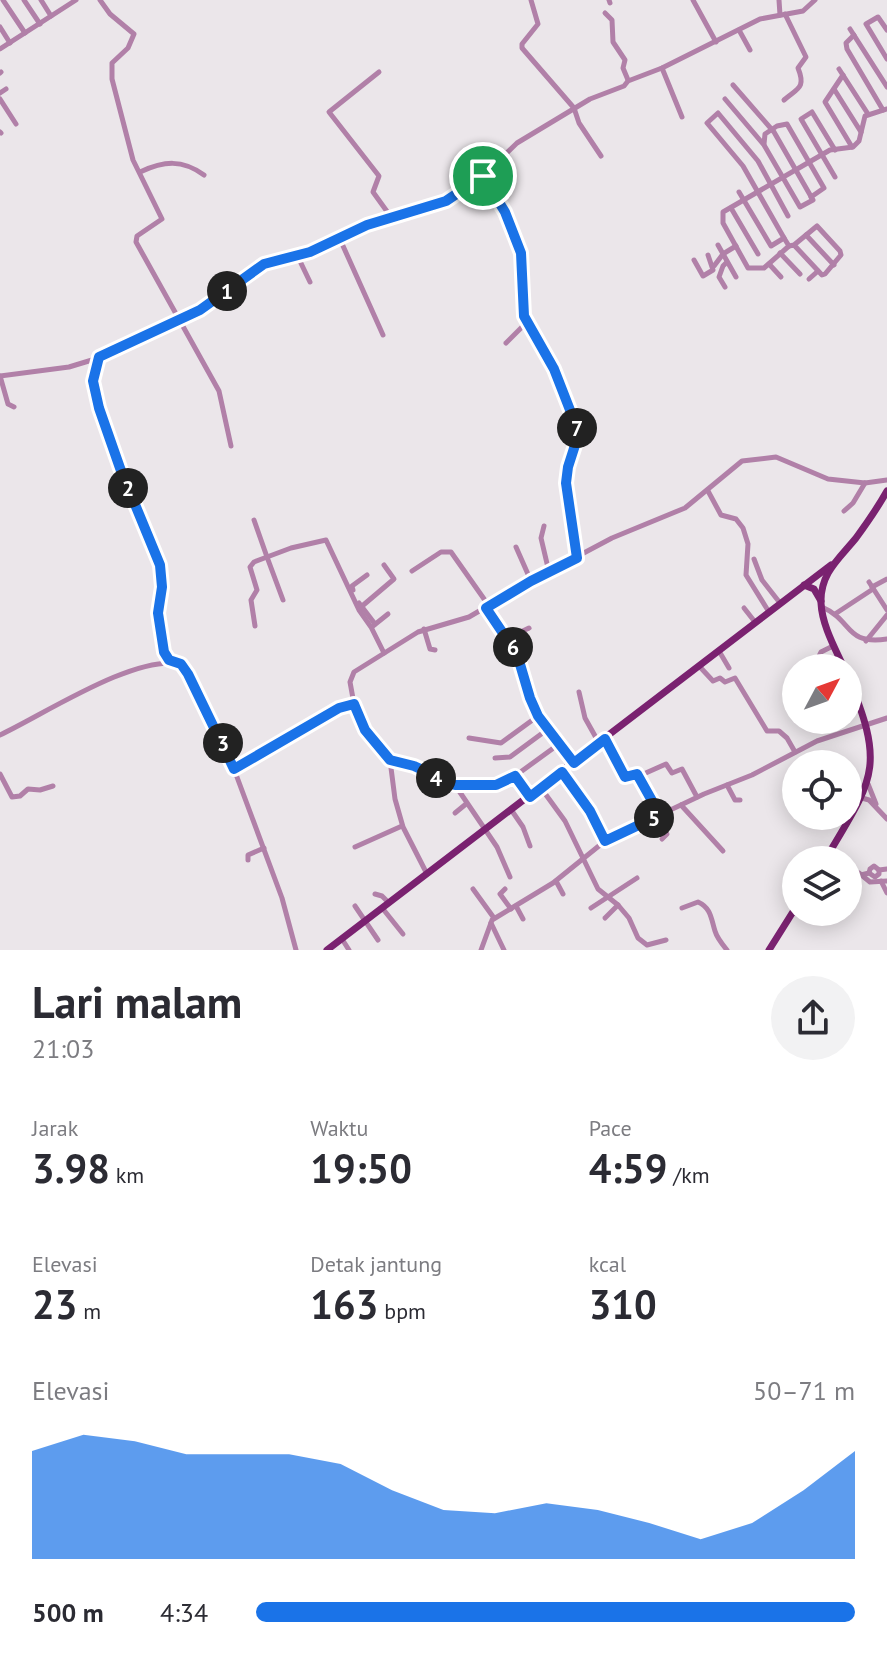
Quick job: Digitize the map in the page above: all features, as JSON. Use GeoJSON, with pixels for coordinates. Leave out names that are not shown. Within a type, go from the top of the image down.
{"type":"FeatureCollection","features":[{"type":"Feature","properties":{"kind":"main road"},"geometry":{"type":"LineString","coordinates":[[327,950],[831,565],[858,535],[887,491]]}},
{"type":"Feature","properties":{"kind":"main road"},"geometry":{"type":"LineString","coordinates":[[822,604],[825,579],[831,565]]}},
{"type":"Feature","properties":{"kind":"main road"},"geometry":{"type":"LineString","coordinates":[[804,585],[814,589],[822,604],[838,654]]}},
{"type":"Feature","properties":{"kind":"main road"},"geometry":{"type":"LineString","coordinates":[[862,712],[872,751],[868,784],[862,798]]}},
{"type":"Feature","properties":{"kind":"main road"},"geometry":{"type":"LineString","coordinates":[[769,950],[784,926]]}},
{"type":"Feature","properties":{"kind":"street"},"geometry":{"type":"LineString","coordinates":[[3,0],[25,33]]}},
{"type":"Feature","properties":{"kind":"street"},"geometry":{"type":"LineString","coordinates":[[24,0],[40,24]]}},
{"type":"Feature","properties":{"kind":"street"},"geometry":{"type":"LineString","coordinates":[[41,0],[51,16]]}},
{"type":"Feature","properties":{"kind":"street"},"geometry":{"type":"LineString","coordinates":[[59,0],[64,8]]}},
{"type":"Feature","properties":{"kind":"street"},"geometry":{"type":"LineString","coordinates":[[0,49],[76,0]]}},
{"type":"Feature","properties":{"kind":"street"},"geometry":{"type":"LineString","coordinates":[[100,0],[110,14],[134,34],[128,48],[112,63],[112,79],[128,143],[162,219],[135,239],[222,399],[231,446]]}},
{"type":"Feature","properties":{"kind":"street"},"geometry":{"type":"LineString","coordinates":[[531,0],[538,24],[522,48],[574,108],[579,123],[601,156]]}},
{"type":"Feature","properties":{"kind":"street"},"geometry":{"type":"LineString","coordinates":[[693,0],[716,42]]}},
{"type":"Feature","properties":{"kind":"street"},"geometry":{"type":"LineString","coordinates":[[779,0],[782,14],[806,57],[798,68],[802,85],[784,100]]}},
{"type":"Feature","properties":{"kind":"street"},"geometry":{"type":"LineString","coordinates":[[14,407],[8,404],[0,376],[69,367],[99,357],[212,304],[271,261],[297,255],[391,217],[446,201],[483,176],[517,143],[574,108],[760,19],[803,11],[815,0]]}},
{"type":"Feature","properties":{"kind":"street"},"geometry":{"type":"LineString","coordinates":[[605,13],[612,20],[613,42],[625,60],[623,68],[628,81]]}},
{"type":"Feature","properties":{"kind":"street"},"geometry":{"type":"LineString","coordinates":[[887,30],[878,17],[866,24],[887,59]]}},
{"type":"Feature","properties":{"kind":"street"},"geometry":{"type":"LineString","coordinates":[[0,27],[10,43]]}},
{"type":"Feature","properties":{"kind":"street"},"geometry":{"type":"LineString","coordinates":[[739,30],[750,50]]}},
{"type":"Feature","properties":{"kind":"street"},"geometry":{"type":"LineString","coordinates":[[788,216],[771,184],[759,165],[718,113],[707,123],[743,166],[757,192],[784,238],[791,246],[822,275],[840,259],[840,251],[817,226],[791,246],[780,253],[764,268],[748,268],[723,223],[723,212],[731,208],[757,192],[771,184],[783,177],[796,170],[821,155],[852,147],[859,141],[864,118],[885,110],[847,49],[846,43],[852,32],[887,87]]}},
{"type":"Feature","properties":{"kind":"street"},"geometry":{"type":"LineString","coordinates":[[662,68],[682,117]]}},
{"type":"Feature","properties":{"kind":"street"},"geometry":{"type":"LineString","coordinates":[[379,72],[329,112],[379,176],[373,192],[391,217]]}},
{"type":"Feature","properties":{"kind":"street"},"geometry":{"type":"LineString","coordinates":[[852,147],[825,103],[841,72],[868,114]]}},
{"type":"Feature","properties":{"kind":"street"},"geometry":{"type":"LineString","coordinates":[[725,99],[765,147],[800,207],[813,200],[771,130],[733,85]]}},
{"type":"Feature","properties":{"kind":"street"},"geometry":{"type":"LineString","coordinates":[[834,89],[861,132]]}},
{"type":"Feature","properties":{"kind":"street"},"geometry":{"type":"LineString","coordinates":[[0,99],[16,124]]}},
{"type":"Feature","properties":{"kind":"street"},"geometry":{"type":"LineString","coordinates":[[835,150],[811,112],[801,121],[835,177]]}},
{"type":"Feature","properties":{"kind":"street"},"geometry":{"type":"LineString","coordinates":[[759,165],[765,147],[765,134],[787,124],[824,188],[811,197]]}},
{"type":"Feature","properties":{"kind":"street"},"geometry":{"type":"LineString","coordinates":[[140,172],[172,162],[194,168],[204,175]]}},
{"type":"Feature","properties":{"kind":"street"},"geometry":{"type":"LineString","coordinates":[[483,176],[505,212],[521,253],[523,312],[562,386],[578,434],[566,483],[577,558]]}},
{"type":"Feature","properties":{"kind":"street"},"geometry":{"type":"LineString","coordinates":[[739,192],[771,246],[784,238]]}},
{"type":"Feature","properties":{"kind":"street"},"geometry":{"type":"LineString","coordinates":[[731,208],[758,254]]}},
{"type":"Feature","properties":{"kind":"street"},"geometry":{"type":"LineString","coordinates":[[806,235],[834,265]]}},
{"type":"Feature","properties":{"kind":"street"},"geometry":{"type":"LineString","coordinates":[[339,237],[383,335]]}},
{"type":"Feature","properties":{"kind":"street"},"geometry":{"type":"LineString","coordinates":[[718,245],[736,277]]}},
{"type":"Feature","properties":{"kind":"street"},"geometry":{"type":"LineString","coordinates":[[694,260],[703,276],[713,270],[723,254],[736,246]]}},
{"type":"Feature","properties":{"kind":"street"},"geometry":{"type":"LineString","coordinates":[[780,253],[800,274]]}},
{"type":"Feature","properties":{"kind":"street"},"geometry":{"type":"LineString","coordinates":[[297,255],[310,282]]}},
{"type":"Feature","properties":{"kind":"street"},"geometry":{"type":"LineString","coordinates":[[708,255],[714,266]]}},
{"type":"Feature","properties":{"kind":"street"},"geometry":{"type":"LineString","coordinates":[[725,287],[719,277],[727,262]]}},
{"type":"Feature","properties":{"kind":"street"},"geometry":{"type":"LineString","coordinates":[[769,264],[781,277]]}},
{"type":"Feature","properties":{"kind":"street"},"geometry":{"type":"LineString","coordinates":[[809,279],[818,271]]}},
{"type":"Feature","properties":{"kind":"street"},"geometry":{"type":"LineString","coordinates":[[506,343],[527,322]]}},
{"type":"Feature","properties":{"kind":"street"},"geometry":{"type":"LineString","coordinates":[[99,357],[94,388],[120,468],[160,565],[162,587],[158,613],[164,652],[175,663]]}},
{"type":"Feature","properties":{"kind":"street"},"geometry":{"type":"LineString","coordinates":[[428,875],[402,826],[393,790],[390,760],[365,730],[354,704],[351,677],[359,668],[424,629],[463,620],[620,534],[676,512],[708,491],[738,463],[763,457],[784,459],[828,479],[865,483],[887,480]]}},
{"type":"Feature","properties":{"kind":"street"},"geometry":{"type":"LineString","coordinates":[[844,511],[865,483]]}},
{"type":"Feature","properties":{"kind":"street"},"geometry":{"type":"LineString","coordinates":[[708,491],[721,515],[736,519],[743,528],[748,544],[746,575],[769,612]]}},
{"type":"Feature","properties":{"kind":"street"},"geometry":{"type":"LineString","coordinates":[[254,520],[283,600]]}},
{"type":"Feature","properties":{"kind":"street"},"geometry":{"type":"LineString","coordinates":[[544,526],[541,538],[549,572]]}},
{"type":"Feature","properties":{"kind":"street"},"geometry":{"type":"LineString","coordinates":[[255,626],[251,600],[257,590],[250,567],[254,562],[291,548],[326,540],[359,610],[373,626]]}},
{"type":"Feature","properties":{"kind":"street"},"geometry":{"type":"LineString","coordinates":[[516,547],[531,581]]}},
{"type":"Feature","properties":{"kind":"street"},"geometry":{"type":"LineString","coordinates":[[412,571],[441,552],[451,552],[508,638],[520,662],[538,716],[574,763]]}},
{"type":"Feature","properties":{"kind":"street"},"geometry":{"type":"LineString","coordinates":[[754,559],[762,580],[780,603]]}},
{"type":"Feature","properties":{"kind":"street"},"geometry":{"type":"LineString","coordinates":[[361,607],[394,579],[384,565]]}},
{"type":"Feature","properties":{"kind":"street"},"geometry":{"type":"LineString","coordinates":[[367,575],[352,586],[384,653]]}},
{"type":"Feature","properties":{"kind":"street"},"geometry":{"type":"LineString","coordinates":[[835,614],[871,586],[887,579]]}},
{"type":"Feature","properties":{"kind":"street"},"geometry":{"type":"LineString","coordinates":[[866,641],[887,613],[871,586]]}},
{"type":"Feature","properties":{"kind":"street"},"geometry":{"type":"LineString","coordinates":[[822,604],[866,641],[887,639]]}},
{"type":"Feature","properties":{"kind":"street"},"geometry":{"type":"LineString","coordinates":[[744,608],[755,622]]}},
{"type":"Feature","properties":{"kind":"street"},"geometry":{"type":"LineString","coordinates":[[373,626],[388,614]]}},
{"type":"Feature","properties":{"kind":"street"},"geometry":{"type":"LineString","coordinates":[[508,638],[529,628]]}},
{"type":"Feature","properties":{"kind":"street"},"geometry":{"type":"LineString","coordinates":[[424,629],[430,649],[435,650]]}},
{"type":"Feature","properties":{"kind":"street"},"geometry":{"type":"LineString","coordinates":[[820,654],[834,646]]}},
{"type":"Feature","properties":{"kind":"street"},"geometry":{"type":"LineString","coordinates":[[719,651],[729,668]]}},
{"type":"Feature","properties":{"kind":"street"},"geometry":{"type":"LineString","coordinates":[[0,735],[111,679],[143,669],[181,664],[234,769],[282,898],[296,950]]}},
{"type":"Feature","properties":{"kind":"street"},"geometry":{"type":"LineString","coordinates":[[700,667],[713,681],[720,678],[725,682],[735,678],[767,731],[779,731],[794,750]]}},
{"type":"Feature","properties":{"kind":"street"},"geometry":{"type":"LineString","coordinates":[[579,692],[585,718],[625,777],[636,773],[639,776],[667,834],[662,839]]}},
{"type":"Feature","properties":{"kind":"street"},"geometry":{"type":"LineString","coordinates":[[234,769],[339,708],[354,704]]}},
{"type":"Feature","properties":{"kind":"street"},"geometry":{"type":"LineString","coordinates":[[469,738],[501,743],[538,716]]}},
{"type":"Feature","properties":{"kind":"street"},"geometry":{"type":"LineString","coordinates":[[800,750],[887,718]]}},
{"type":"Feature","properties":{"kind":"street"},"geometry":{"type":"LineString","coordinates":[[495,758],[510,757],[548,729]]}},
{"type":"Feature","properties":{"kind":"street"},"geometry":{"type":"LineString","coordinates":[[390,760],[414,766],[455,785],[496,785],[515,776],[559,744]]}},
{"type":"Feature","properties":{"kind":"street"},"geometry":{"type":"LineString","coordinates":[[481,950],[493,921],[556,881],[605,841],[782,758]]}},
{"type":"Feature","properties":{"kind":"street"},"geometry":{"type":"LineString","coordinates":[[639,776],[666,764],[672,773],[682,769],[697,797]]}},
{"type":"Feature","properties":{"kind":"street"},"geometry":{"type":"LineString","coordinates":[[562,772],[590,811],[605,841]]}},
{"type":"Feature","properties":{"kind":"street"},"geometry":{"type":"LineString","coordinates":[[0,774],[12,797],[20,796],[28,789],[43,790],[53,786]]}},
{"type":"Feature","properties":{"kind":"street"},"geometry":{"type":"LineString","coordinates":[[515,776],[530,797]]}},
{"type":"Feature","properties":{"kind":"street"},"geometry":{"type":"LineString","coordinates":[[868,784],[878,809]]}},
{"type":"Feature","properties":{"kind":"street"},"geometry":{"type":"LineString","coordinates":[[455,785],[497,847],[510,877]]}},
{"type":"Feature","properties":{"kind":"street"},"geometry":{"type":"LineString","coordinates":[[727,785],[735,800],[740,800]]}},
{"type":"Feature","properties":{"kind":"street"},"geometry":{"type":"LineString","coordinates":[[541,788],[565,821],[598,889],[618,905],[643,944],[666,940]]}},
{"type":"Feature","properties":{"kind":"street"},"geometry":{"type":"LineString","coordinates":[[862,798],[869,800],[887,819]]}},
{"type":"Feature","properties":{"kind":"street"},"geometry":{"type":"LineString","coordinates":[[455,813],[466,804]]}},
{"type":"Feature","properties":{"kind":"street"},"geometry":{"type":"LineString","coordinates":[[681,805],[723,851]]}},
{"type":"Feature","properties":{"kind":"street"},"geometry":{"type":"LineString","coordinates":[[512,811],[530,846]]}},
{"type":"Feature","properties":{"kind":"street"},"geometry":{"type":"LineString","coordinates":[[355,847],[402,826]]}},
{"type":"Feature","properties":{"kind":"street"},"geometry":{"type":"LineString","coordinates":[[248,860],[248,855],[264,848]]}},
{"type":"Feature","properties":{"kind":"street"},"geometry":{"type":"LineString","coordinates":[[862,875],[869,873],[871,867],[884,869]]}},
{"type":"Feature","properties":{"kind":"street"},"geometry":{"type":"LineString","coordinates":[[862,876],[870,882],[884,881],[887,893]]}},
{"type":"Feature","properties":{"kind":"street"},"geometry":{"type":"LineString","coordinates":[[591,908],[637,878]]}},
{"type":"Feature","properties":{"kind":"street"},"geometry":{"type":"LineString","coordinates":[[556,881],[563,894]]}},
{"type":"Feature","properties":{"kind":"street"},"geometry":{"type":"LineString","coordinates":[[473,889],[493,921],[504,950]]}},
{"type":"Feature","properties":{"kind":"street"},"geometry":{"type":"LineString","coordinates":[[505,889],[500,894],[523,919]]}},
{"type":"Feature","properties":{"kind":"street"},"geometry":{"type":"LineString","coordinates":[[375,894],[382,896],[403,934]]}},
{"type":"Feature","properties":{"kind":"street"},"geometry":{"type":"LineString","coordinates":[[682,908],[695,902],[703,903],[713,917],[717,935],[727,950]]}},
{"type":"Feature","properties":{"kind":"street"},"geometry":{"type":"LineString","coordinates":[[605,918],[618,905]]}},
{"type":"Feature","properties":{"kind":"street"},"geometry":{"type":"LineString","coordinates":[[355,906],[378,940]]}},
{"type":"Feature","properties":{"kind":"street"},"geometry":{"type":"LineString","coordinates":[[342,939],[349,950]]}},
{"type":"Feature","properties":{"kind":"route"},"geometry":{"type":"LineString","coordinates":[[483,176],[517,239],[523,266],[524,316],[562,386],[578,434],[566,474],[567,502],[577,558],[486,608],[517,654],[538,716],[574,763],[605,739],[625,777],[637,774],[660,815],[605,841],[590,811],[562,772],[530,797],[515,776],[496,785],[455,785],[414,766],[390,760],[365,730],[354,704],[339,708],[234,769],[212,718],[185,668],[169,660],[164,652],[158,613],[162,587],[160,565],[120,468],[94,388],[99,357],[212,304],[258,268],[271,261],[310,252],[367,225],[446,201],[483,176]]}}]}
